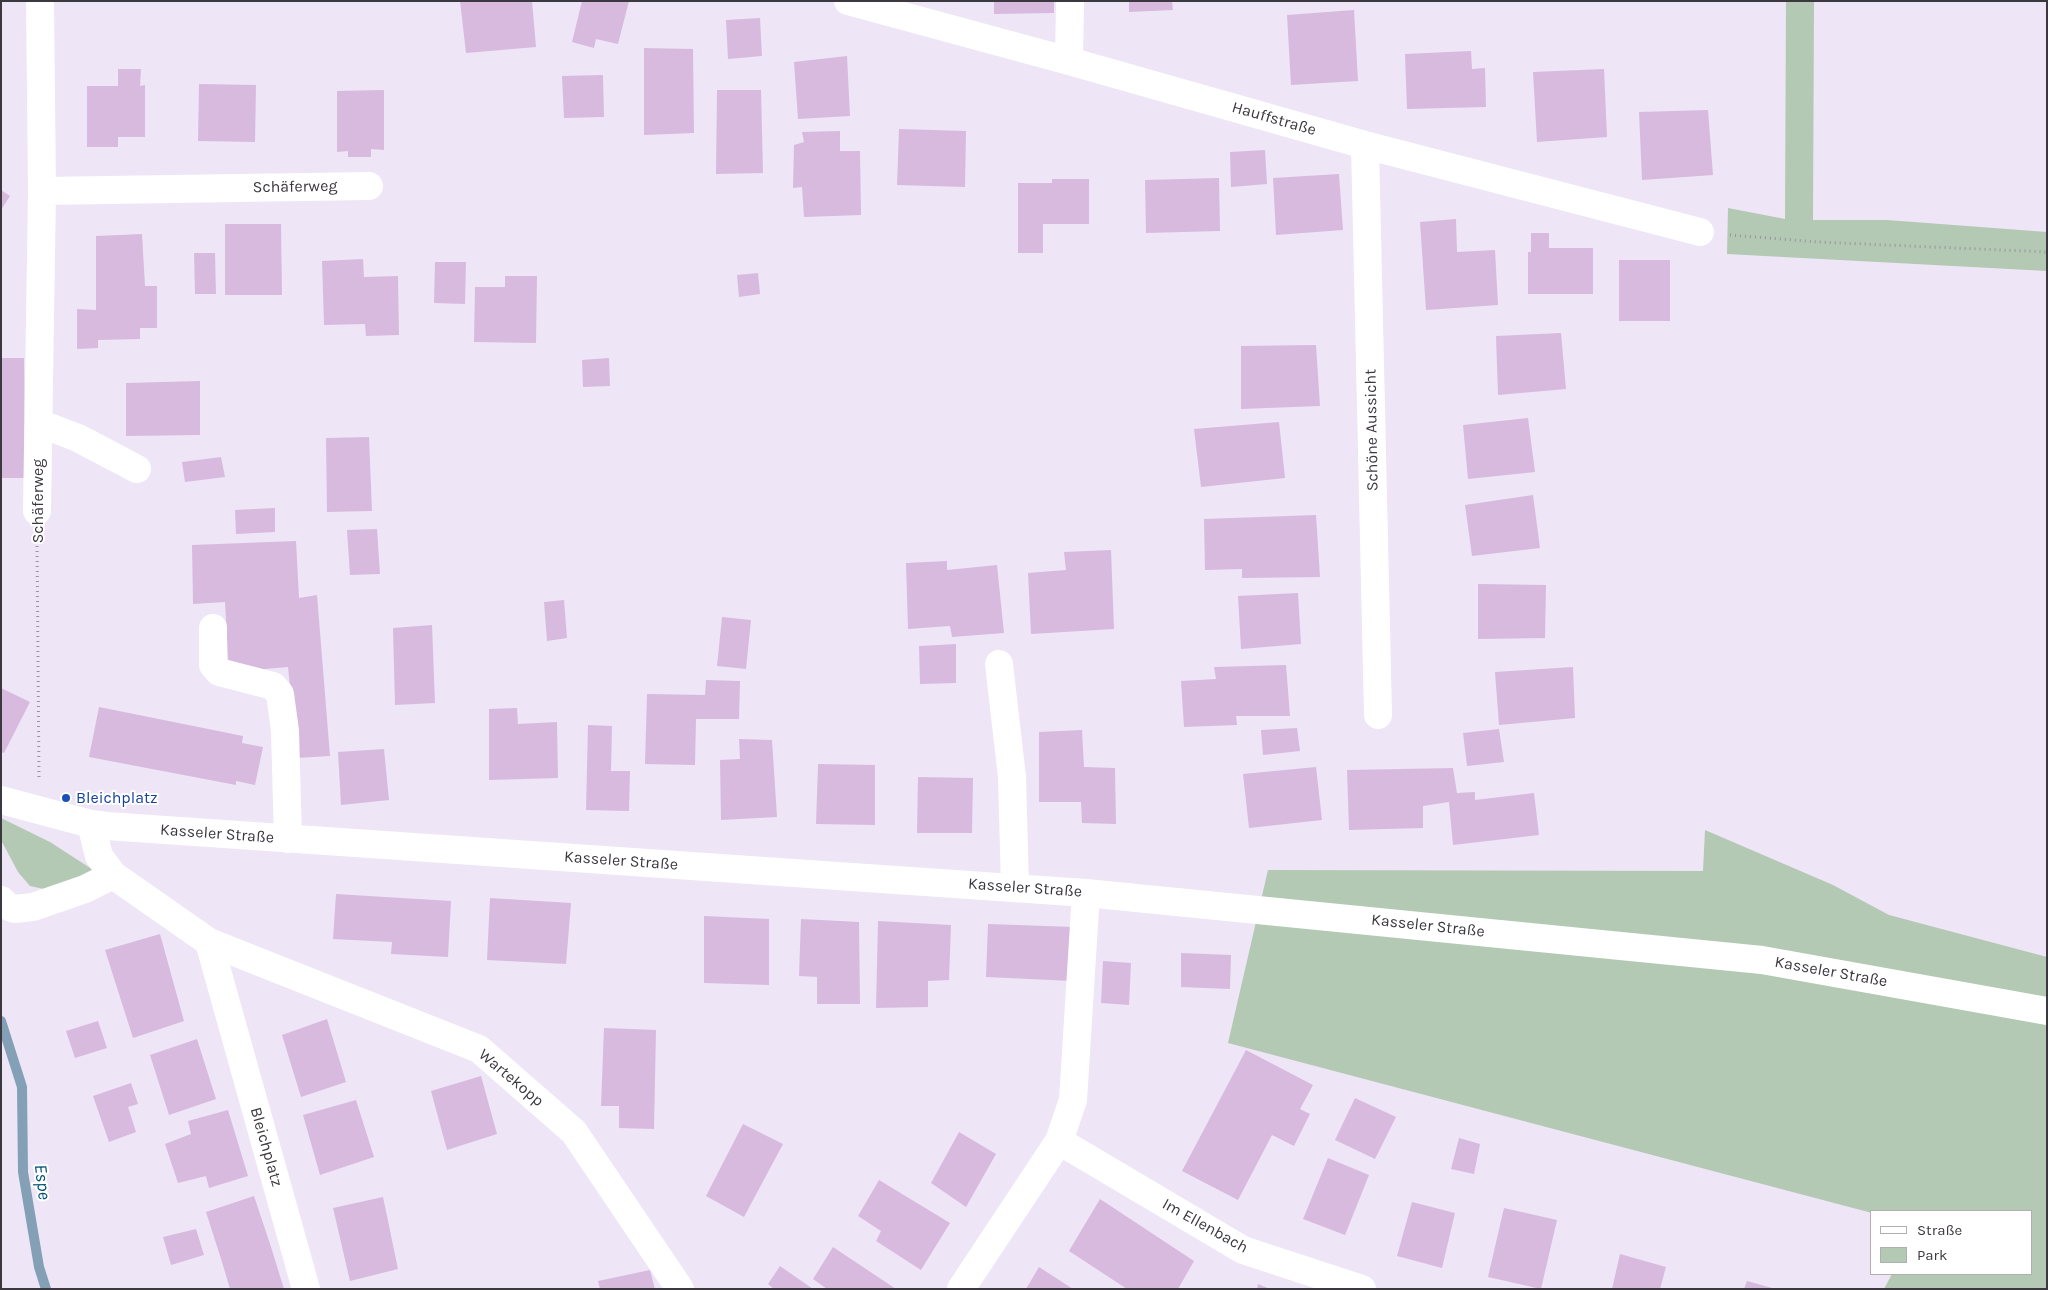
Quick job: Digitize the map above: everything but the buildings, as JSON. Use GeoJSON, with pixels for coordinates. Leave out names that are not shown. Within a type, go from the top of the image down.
{"type":"FeatureCollection","features":[{"type":"Feature","properties":{"kind":"street","name":"Schäferweg"},"geometry":{"type":"LineString","coordinates":[[37,511],[42,191],[40,1]]}},
{"type":"Feature","properties":{"kind":"street"},"geometry":{"type":"LineString","coordinates":[[1069,61],[1070,1]]}},
{"type":"Feature","properties":{"kind":"street","name":"Hauffstraße"},"geometry":{"type":"LineString","coordinates":[[853,2],[1366,145],[1700,232]]}},
{"type":"Feature","properties":{"kind":"street","name":"Schöne Aussicht"},"geometry":{"type":"LineString","coordinates":[[1366,145],[1378,715]]}},
{"type":"Feature","properties":{"kind":"street","name":"Schäferweg"},"geometry":{"type":"LineString","coordinates":[[42,191],[369,186]]}},
{"type":"Feature","properties":{"kind":"street"},"geometry":{"type":"LineString","coordinates":[[38,423],[78,438],[137,469]]}},
{"type":"Feature","properties":{"kind":"street"},"geometry":{"type":"LineString","coordinates":[[213,628],[214,665],[219,672],[273,686],[280,694],[285,731],[288,839]]}},
{"type":"Feature","properties":{"kind":"street"},"geometry":{"type":"LineString","coordinates":[[999,664],[1012,777],[1015,888]]}},
{"type":"Feature","properties":{"kind":"street","name":"Kasseler Straße"},"geometry":{"type":"LineString","coordinates":[[1,800],[91,824],[1086,893],[1762,960],[2047,1011]]}},
{"type":"Feature","properties":{"kind":"street"},"geometry":{"type":"LineString","coordinates":[[91,824],[99,856],[113,875],[209,942]]}},
{"type":"Feature","properties":{"kind":"street"},"geometry":{"type":"LineString","coordinates":[[1,900],[7,906],[14,908],[33,907],[85,889],[113,875]]}},
{"type":"Feature","properties":{"kind":"street"},"geometry":{"type":"LineString","coordinates":[[961,1289],[1058,1141],[1072,1100],[1086,893]]}},
{"type":"Feature","properties":{"kind":"street","name":"Bleichplatz"},"geometry":{"type":"LineString","coordinates":[[209,942],[306,1289]]}},
{"type":"Feature","properties":{"kind":"street","name":"Wartekopp"},"geometry":{"type":"LineString","coordinates":[[209,942],[479,1049],[574,1132],[680,1289]]}},
{"type":"Feature","properties":{"kind":"street","name":"Im Ellenbach"},"geometry":{"type":"LineString","coordinates":[[1058,1141],[1243,1250],[1362,1289]]}},
{"type":"Feature","properties":{"kind":"path"},"geometry":{"type":"LineString","coordinates":[[1700,232],[1818,242],[2047,252]]}},
{"type":"Feature","properties":{"kind":"path","name":"Schäferweg"},"geometry":{"type":"LineString","coordinates":[[37,511],[39,787],[37,811]]}},
{"type":"Feature","properties":{"kind":"green space"},"geometry":{"type":"Polygon","coordinates":[[[1786,1],[1814,1],[1813,220],[1887,220],[2047,232],[2047,271],[1727,254],[1728,208],[1785,219],[1786,1]]]}},
{"type":"Feature","properties":{"kind":"green space"},"geometry":{"type":"Polygon","coordinates":[[[1,818],[50,842],[98,873],[44,889],[30,886],[18,872],[1,840],[1,818]]]}},
{"type":"Feature","properties":{"kind":"green space"},"geometry":{"type":"Polygon","coordinates":[[[1705,830],[1833,885],[1889,915],[2047,957],[2047,1289],[1884,1289],[1891,1275],[2033,1275],[2033,1210],[1870,1210],[1870,1212],[1228,1043],[1268,870],[1703,871],[1705,830]]]}},
{"type":"Feature","properties":{"kind":"waterway","name":"Espe"},"geometry":{"type":"LineString","coordinates":[[1,1021],[22,1087],[23,1172],[39,1267],[46,1289]]}},
{"type":"Feature","properties":{"kind":"place","name":"Bleichplatz"},"geometry":{"type":"Point","coordinates":[66,798]}}]}
